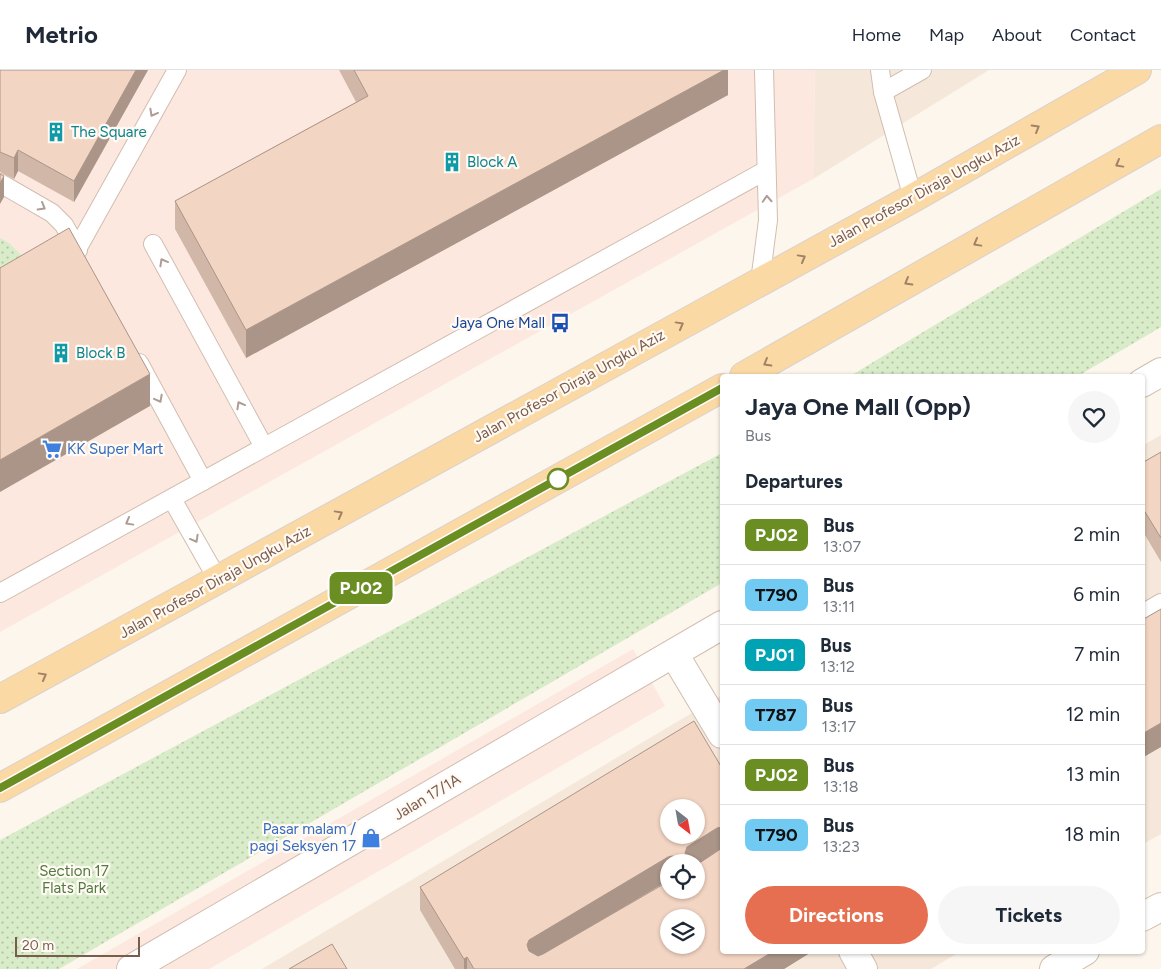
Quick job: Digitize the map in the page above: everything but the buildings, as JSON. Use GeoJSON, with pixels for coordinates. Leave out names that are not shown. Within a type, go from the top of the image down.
{"type":"FeatureCollection","features":[{"type":"Feature","properties":{"kind":"main road","name":"Jalan Profesor Diraja Ungku Aziz"},"geometry":{"type":"LineString","coordinates":[[0,699],[912,198],[1137,70]]}},
{"type":"Feature","properties":{"kind":"main road"},"geometry":{"type":"LineString","coordinates":[[748,374],[1161,139]]}},
{"type":"Feature","properties":{"kind":"main road"},"geometry":{"type":"LineString","coordinates":[[0,788],[720,389]]}},
{"type":"Feature","properties":{"kind":"street"},"geometry":{"type":"LineString","coordinates":[[1145,381],[1161,372]]}},
{"type":"Feature","properties":{"kind":"street","name":"Jalan 17/1A"},"geometry":{"type":"LineString","coordinates":[[131,969],[720,626]]}},
{"type":"Feature","properties":{"kind":"street"},"geometry":{"type":"LineString","coordinates":[[674,654],[720,731]]}},
{"type":"Feature","properties":{"kind":"street"},"geometry":{"type":"LineString","coordinates":[[1145,915],[1161,906]]}},
{"type":"Feature","properties":{"kind":"street"},"geometry":{"type":"LineString","coordinates":[[855,954],[864,969]]}},
{"type":"Feature","properties":{"kind":"street"},"geometry":{"type":"LineString","coordinates":[[1054,969],[1080,954]]}},
{"type":"Feature","properties":{"kind":"lane"},"geometry":{"type":"LineString","coordinates":[[77,249],[176,70]]}},
{"type":"Feature","properties":{"kind":"lane"},"geometry":{"type":"LineString","coordinates":[[760,282],[768,220],[764,70]]}},
{"type":"Feature","properties":{"kind":"lane"},"geometry":{"type":"LineString","coordinates":[[880,70],[912,198]]}},
{"type":"Feature","properties":{"kind":"lane"},"geometry":{"type":"LineString","coordinates":[[884,92],[922,70]]}},
{"type":"Feature","properties":{"kind":"lane"},"geometry":{"type":"LineString","coordinates":[[0,593],[766,171]]}},
{"type":"Feature","properties":{"kind":"lane"},"geometry":{"type":"LineString","coordinates":[[0,183],[52,212],[64,226],[87,266]]}},
{"type":"Feature","properties":{"kind":"lane"},"geometry":{"type":"LineString","coordinates":[[153,244],[264,448]]}},
{"type":"Feature","properties":{"kind":"lane"},"geometry":{"type":"LineString","coordinates":[[133,352],[203,481]]}},
{"type":"Feature","properties":{"kind":"lane"},"geometry":{"type":"LineString","coordinates":[[172,499],[218,580]]}},
{"type":"Feature","properties":{"kind":"lane"},"geometry":{"type":"LineString","coordinates":[[1145,612],[1161,603]]}},
{"type":"Feature","properties":{"kind":"shaded area"},"geometry":{"type":"Polygon","coordinates":[[[0,70],[815,70],[813,179],[0,632],[0,70]]]}},
{"type":"Feature","properties":{"kind":"shaded area"},"geometry":{"type":"Polygon","coordinates":[[[815,70],[989,70],[813,179],[815,70]]]}},
{"type":"Feature","properties":{"kind":"shaded area"},"geometry":{"type":"Polygon","coordinates":[[[1161,435],[1161,834],[1145,843],[1145,444],[1161,435]]]}},
{"type":"Feature","properties":{"kind":"shaded area","name":"Pasar malam / pagi Seksyen 17"},"geometry":{"type":"Polygon","coordinates":[[[633,649],[665,706],[209,969],[77,969],[633,649]]]}},
{"type":"Feature","properties":{"kind":"shaded area"},"geometry":{"type":"Polygon","coordinates":[[[720,696],[720,954],[956,954],[931,969],[262,969],[720,696]]]}},
{"type":"Feature","properties":{"kind":"green space"},"geometry":{"type":"Polygon","coordinates":[[[1161,189],[1161,327],[1081,374],[853,374],[1161,189]]]}},
{"type":"Feature","properties":{"kind":"green space"},"geometry":{"type":"Polygon","coordinates":[[[0,238],[9,243],[24,258],[0,300],[0,238]]]}},
{"type":"Feature","properties":{"kind":"green space","name":"Section 17 Flats Park"},"geometry":{"type":"Polygon","coordinates":[[[720,454],[720,584],[59,969],[0,969],[0,840],[720,454]]]}},
{"type":"Feature","properties":{"kind":"bus line","name":"PJ02"},"geometry":{"type":"LineString","coordinates":[[0,788],[720,389]]}},
{"type":"Feature","properties":{"kind":"place","name":"The Square"},"geometry":{"type":"Point","coordinates":[56,132]}},
{"type":"Feature","properties":{"kind":"place","name":"Block A"},"geometry":{"type":"Point","coordinates":[452,162]}},
{"type":"Feature","properties":{"kind":"place","name":"Jaya One Mall"},"geometry":{"type":"Point","coordinates":[560,323]}},
{"type":"Feature","properties":{"kind":"place","name":"Block B"},"geometry":{"type":"Point","coordinates":[61,353]}},
{"type":"Feature","properties":{"kind":"place","name":"KK Super Mart"},"geometry":{"type":"Point","coordinates":[52,449]}},
{"type":"Feature","properties":{"kind":"place","name":"Pasar malam / pagi Seksyen 17"},"geometry":{"type":"Point","coordinates":[371,838]}}]}
